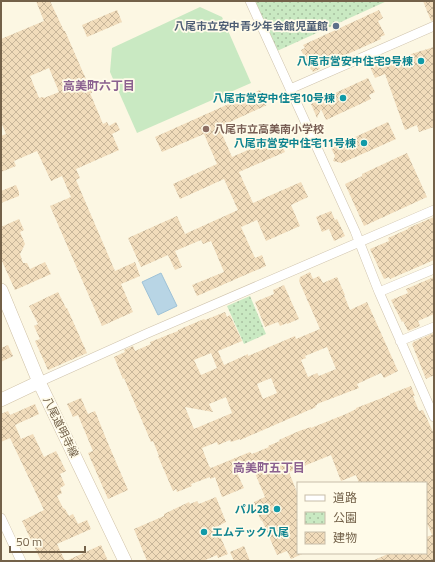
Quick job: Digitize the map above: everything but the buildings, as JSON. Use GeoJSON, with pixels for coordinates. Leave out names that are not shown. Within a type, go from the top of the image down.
{"type":"FeatureCollection","features":[{"type":"Feature","properties":{"kind":"main road","name":"八尾道明寺線"},"geometry":{"type":"LineString","coordinates":[[1,290],[40,382],[125,561]]}},
{"type":"Feature","properties":{"kind":"main road"},"geometry":{"type":"LineString","coordinates":[[1,400],[40,382]]}},
{"type":"Feature","properties":{"kind":"street"},"geometry":{"type":"LineString","coordinates":[[250,1],[355,231],[379,292],[434,417]]}},
{"type":"Feature","properties":{"kind":"street"},"geometry":{"type":"LineString","coordinates":[[290,89],[434,26]]}},
{"type":"Feature","properties":{"kind":"street"},"geometry":{"type":"LineString","coordinates":[[40,382],[148,333],[434,210]]}},
{"type":"Feature","properties":{"kind":"street"},"geometry":{"type":"LineString","coordinates":[[379,292],[434,269]]}},
{"type":"Feature","properties":{"kind":"street"},"geometry":{"type":"LineString","coordinates":[[400,340],[434,327]]}},
{"type":"Feature","properties":{"kind":"street"},"geometry":{"type":"LineString","coordinates":[[2,522],[21,561]]}},
{"type":"Feature","properties":{"kind":"green space"},"geometry":{"type":"Polygon","coordinates":[[[254,1],[387,1],[277,51],[254,1]]]}},
{"type":"Feature","properties":{"kind":"green space"},"geometry":{"type":"Polygon","coordinates":[[[200,7],[222,17],[251,83],[137,133],[110,72],[112,48],[200,7]]]}},
{"type":"Feature","properties":{"kind":"green space"},"geometry":{"type":"Polygon","coordinates":[[[250,296],[266,334],[244,344],[227,306],[250,296]]]}},
{"type":"Feature","properties":{"kind":"water"},"geometry":{"type":"Polygon","coordinates":[[[161,273],[177,306],[158,315],[142,282],[161,273]]]}},
{"type":"Feature","properties":{"kind":"place","name":"八尾市立安中青少年会館児童館"},"geometry":{"type":"Point","coordinates":[336,26]}},
{"type":"Feature","properties":{"kind":"place","name":"八尾市営安中住宅9号棟"},"geometry":{"type":"Point","coordinates":[421,61]}},
{"type":"Feature","properties":{"kind":"place","name":"八尾市営安中住宅10号棟"},"geometry":{"type":"Point","coordinates":[343,98]}},
{"type":"Feature","properties":{"kind":"place","name":"八尾市立高美南小学校"},"geometry":{"type":"Point","coordinates":[206,129]}},
{"type":"Feature","properties":{"kind":"place","name":"八尾市営安中住宅11号棟"},"geometry":{"type":"Point","coordinates":[364,143]}},
{"type":"Feature","properties":{"kind":"place","name":"パル28"},"geometry":{"type":"Point","coordinates":[277,509]}},
{"type":"Feature","properties":{"kind":"place","name":"エムテック八尾"},"geometry":{"type":"Point","coordinates":[204,532]}},
{"type":"Feature","properties":{"kind":"district","name":"高美町六丁目"},"geometry":{"type":"Point","coordinates":[99,85]}},
{"type":"Feature","properties":{"kind":"district","name":"高美町五丁目"},"geometry":{"type":"Point","coordinates":[269,467]}}]}
